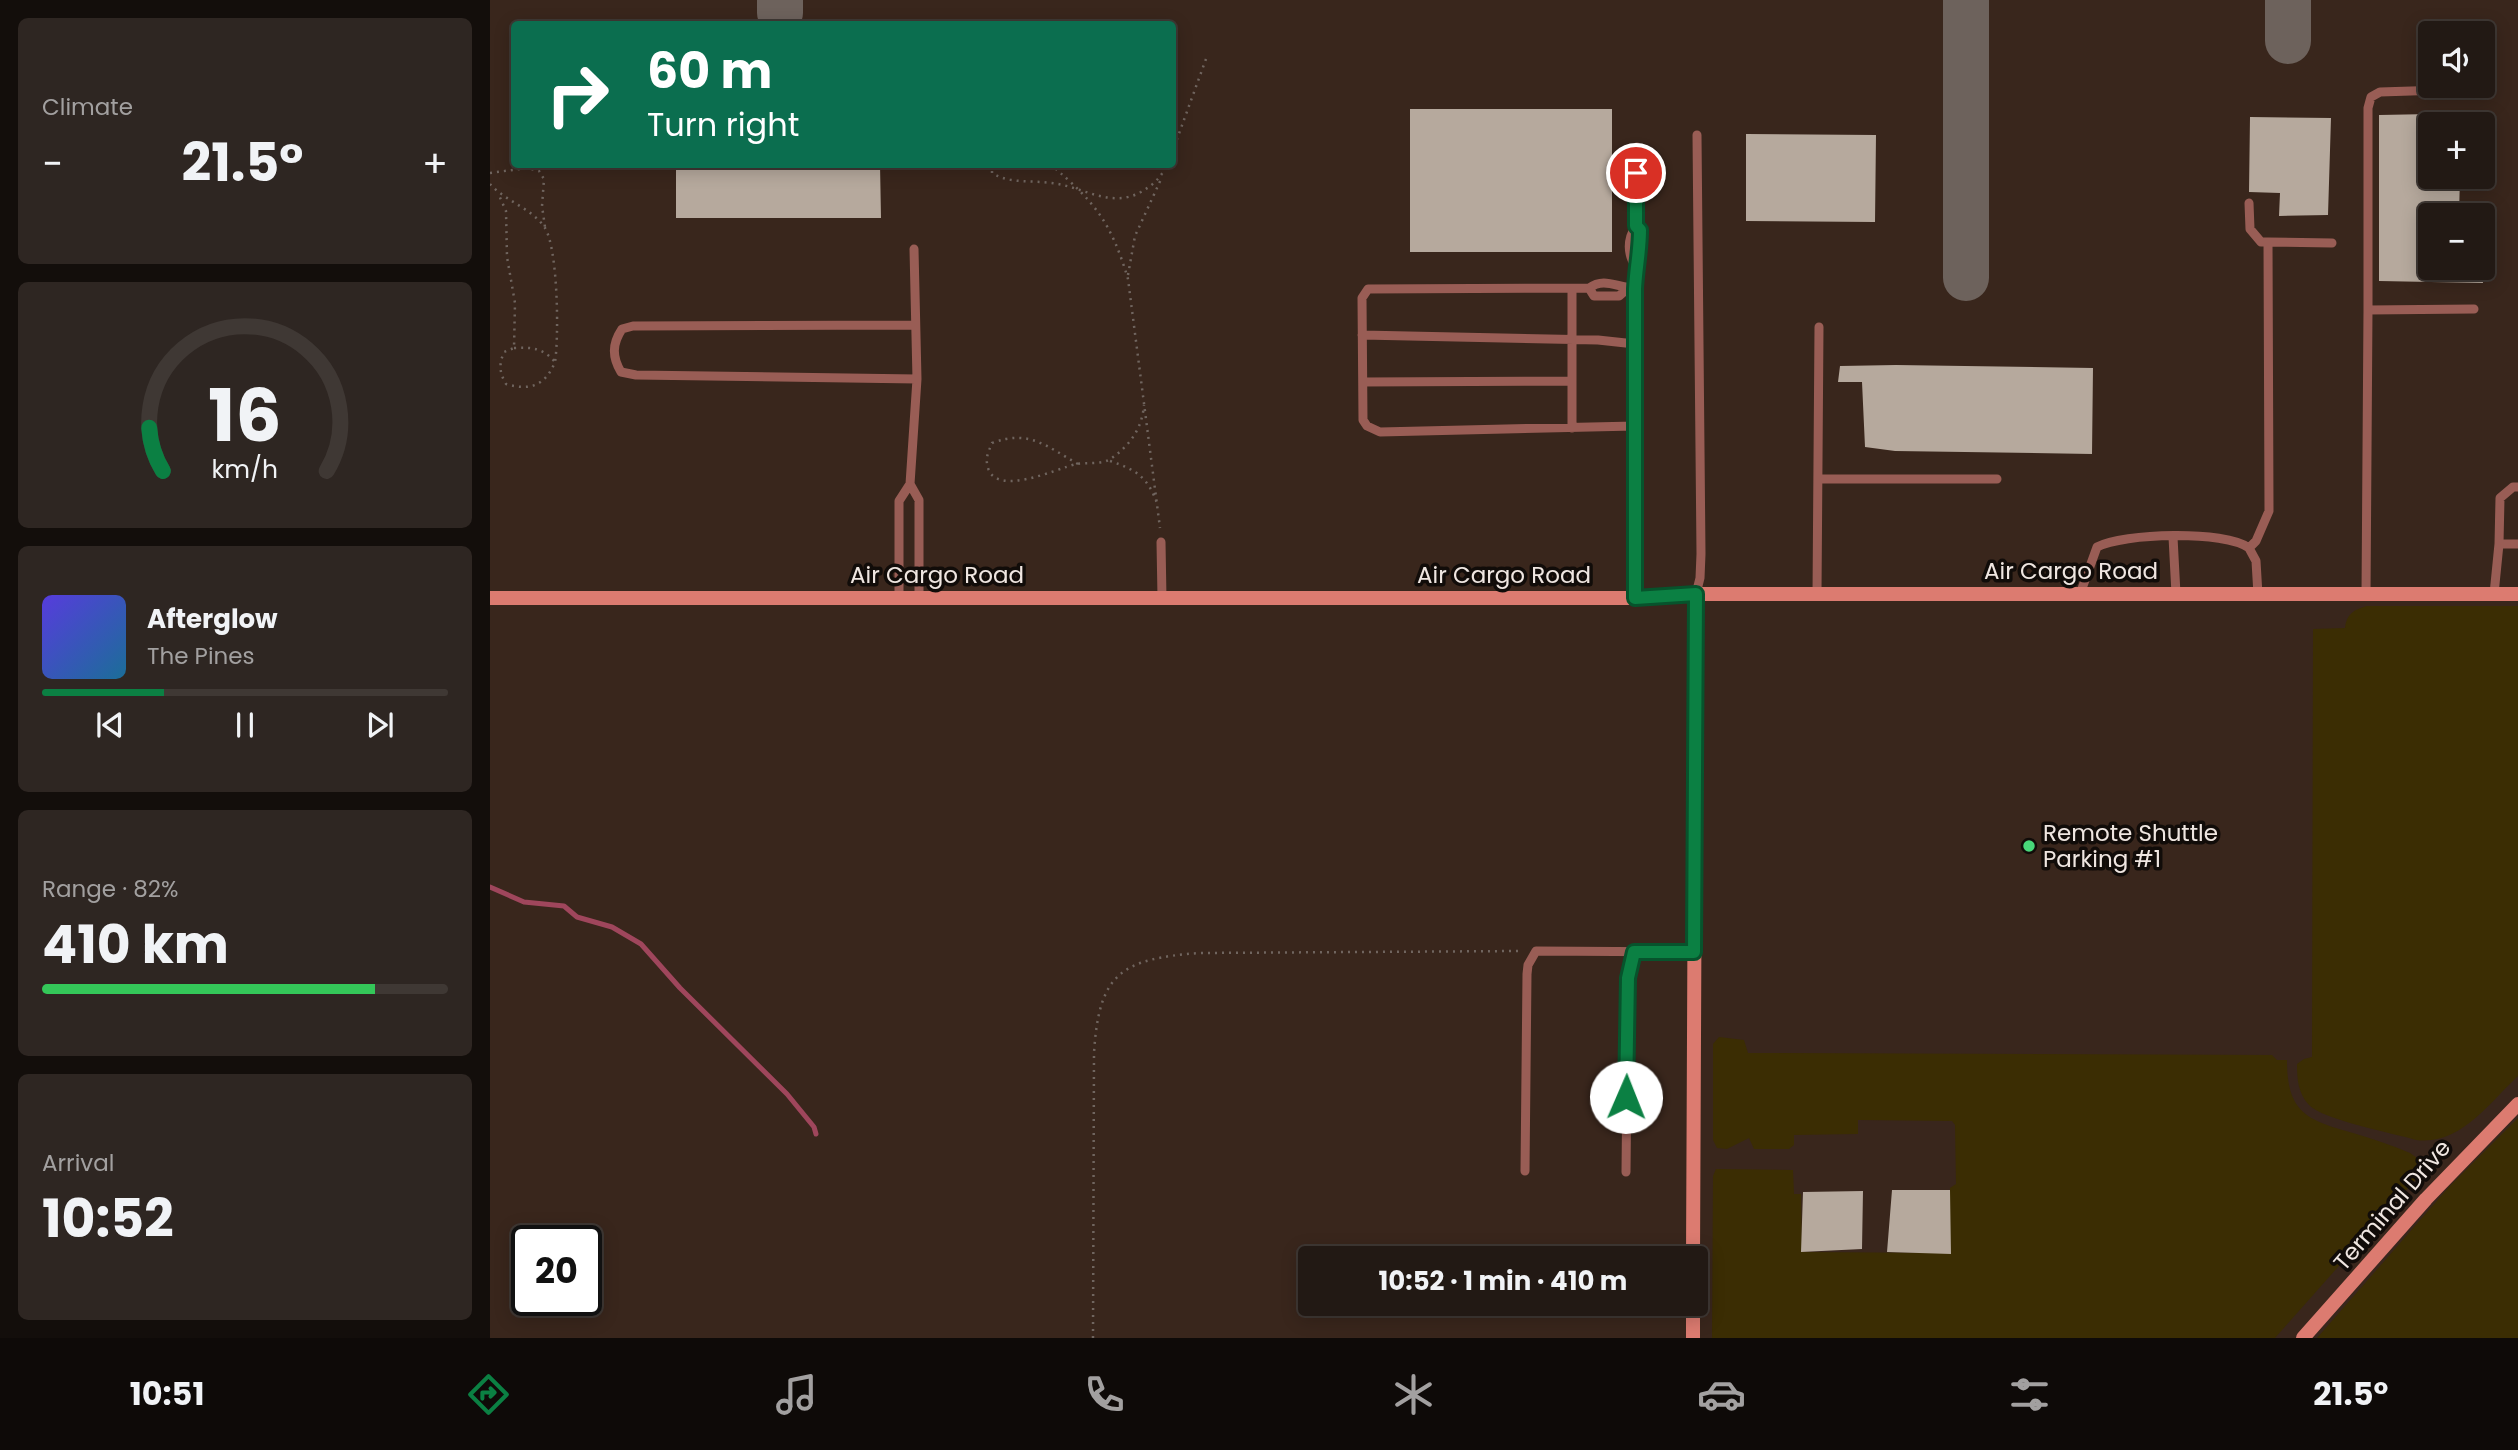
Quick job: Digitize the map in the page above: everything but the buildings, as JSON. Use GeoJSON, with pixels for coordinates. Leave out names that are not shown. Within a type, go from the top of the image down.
{"type":"FeatureCollection","features":[{"type":"Feature","properties":{"kind":"street","name":"Air Cargo Road"},"geometry":{"type":"LineString","coordinates":[[490,598],[1635,598],[1696,594],[2518,594]]}},
{"type":"Feature","properties":{"kind":"street"},"geometry":{"type":"LineString","coordinates":[[1693,1246],[1696,594]]}},
{"type":"Feature","properties":{"kind":"street","name":"Terminal Drive"},"geometry":{"type":"LineString","coordinates":[[2304,1338],[2435,1189],[2518,1104]]}},
{"type":"Feature","properties":{"kind":"street"},"geometry":{"type":"LineString","coordinates":[[1693,1316],[1693,1338]]}},
{"type":"Feature","properties":{"kind":"lane"},"geometry":{"type":"LineString","coordinates":[[2366,594],[2368,108],[2371,97],[2380,92],[2418,91]]}},
{"type":"Feature","properties":{"kind":"lane"},"geometry":{"type":"LineString","coordinates":[[1696,594],[1701,554],[1697,135]]}},
{"type":"Feature","properties":{"kind":"lane"},"geometry":{"type":"LineString","coordinates":[[1635,598],[1635,344],[1631,289],[1640,258],[1640,230],[1636,226],[1637,147]]}},
{"type":"Feature","properties":{"kind":"lane"},"geometry":{"type":"LineString","coordinates":[[2249,203],[2250,229],[2261,242],[2332,243]]}},
{"type":"Feature","properties":{"kind":"lane"},"geometry":{"type":"LineString","coordinates":[[2249,548],[2256,541],[2269,511],[2268,242]]}},
{"type":"Feature","properties":{"kind":"lane"},"geometry":{"type":"LineString","coordinates":[[899,597],[899,501],[910,484],[917,379],[914,249]]}},
{"type":"Feature","properties":{"kind":"lane"},"geometry":{"type":"LineString","coordinates":[[1631,289],[1618,283],[1595,284],[1589,289],[1368,289],[1362,298],[1363,419],[1367,426],[1380,432],[1635,426]]}},
{"type":"Feature","properties":{"kind":"lane"},"geometry":{"type":"LineString","coordinates":[[1572,289],[1572,428]]}},
{"type":"Feature","properties":{"kind":"lane"},"geometry":{"type":"LineString","coordinates":[[2368,310],[2474,309]]}},
{"type":"Feature","properties":{"kind":"lane"},"geometry":{"type":"LineString","coordinates":[[914,326],[634,326],[622,329],[614,341],[615,361],[621,372],[636,375],[917,379]]}},
{"type":"Feature","properties":{"kind":"lane"},"geometry":{"type":"LineString","coordinates":[[1817,594],[1819,327]]}},
{"type":"Feature","properties":{"kind":"lane"},"geometry":{"type":"LineString","coordinates":[[1362,335],[1635,344]]}},
{"type":"Feature","properties":{"kind":"lane"},"geometry":{"type":"LineString","coordinates":[[1363,382],[1573,381]]}},
{"type":"Feature","properties":{"kind":"lane"},"geometry":{"type":"LineString","coordinates":[[1818,479],[1997,479]]}},
{"type":"Feature","properties":{"kind":"lane"},"geometry":{"type":"LineString","coordinates":[[910,484],[919,500],[919,597]]}},
{"type":"Feature","properties":{"kind":"lane"},"geometry":{"type":"LineString","coordinates":[[2494,594],[2500,544],[2500,498],[2513,487],[2518,487]]}},
{"type":"Feature","properties":{"kind":"lane"},"geometry":{"type":"LineString","coordinates":[[2080,594],[2097,547],[2108,541],[2128,537],[2219,537],[2241,542],[2249,548],[2256,561],[2258,594]]}},
{"type":"Feature","properties":{"kind":"lane"},"geometry":{"type":"LineString","coordinates":[[2173,537],[2176,594]]}},
{"type":"Feature","properties":{"kind":"lane"},"geometry":{"type":"LineString","coordinates":[[1161,542],[1162,598]]}},
{"type":"Feature","properties":{"kind":"lane"},"geometry":{"type":"LineString","coordinates":[[2500,544],[2518,544]]}},
{"type":"Feature","properties":{"kind":"lane"},"geometry":{"type":"LineString","coordinates":[[1525,1171],[1527,974],[1528,965],[1536,951],[1694,952]]}},
{"type":"Feature","properties":{"kind":"lane"},"geometry":{"type":"LineString","coordinates":[[1626,1172],[1628,978],[1634,952]]}},
{"type":"Feature","properties":{"kind":"path"},"geometry":{"type":"LineString","coordinates":[[1176,142],[1206,59]]}},
{"type":"Feature","properties":{"kind":"path"},"geometry":{"type":"LineString","coordinates":[[490,173],[527,168],[538,171],[544,179],[542,206],[545,227],[554,251],[555,362],[549,376],[538,385],[522,388],[506,384],[500,374],[499,362],[504,352],[514,348],[532,348],[547,352],[555,362]]}},
{"type":"Feature","properties":{"kind":"path"},"geometry":{"type":"LineString","coordinates":[[992,168],[992,173],[1002,179],[1053,183],[1102,198],[1136,195],[1154,185],[1164,172]]}},
{"type":"Feature","properties":{"kind":"path"},"geometry":{"type":"LineString","coordinates":[[1055,168],[1083,192],[1105,218],[1119,249],[1128,279],[1161,542]]}},
{"type":"Feature","properties":{"kind":"path"},"geometry":{"type":"LineString","coordinates":[[1128,279],[1135,236],[1166,168]]}},
{"type":"Feature","properties":{"kind":"path"},"geometry":{"type":"LineString","coordinates":[[490,184],[498,193],[545,227]]}},
{"type":"Feature","properties":{"kind":"path"},"geometry":{"type":"LineString","coordinates":[[498,193],[506,211],[507,257],[515,303],[514,348]]}},
{"type":"Feature","properties":{"kind":"path"},"geometry":{"type":"LineString","coordinates":[[1110,461],[1130,442],[1142,424],[1145,399]]}},
{"type":"Feature","properties":{"kind":"path"},"geometry":{"type":"LineString","coordinates":[[1078,464],[1035,439],[1011,436],[992,443],[985,457],[989,472],[1000,481],[1014,482],[1078,464],[1110,461],[1132,468],[1150,485],[1159,510]]}},
{"type":"Feature","properties":{"kind":"path"},"geometry":{"type":"LineString","coordinates":[[1093,1338],[1094,1054],[1096,1021],[1102,1001],[1114,981],[1134,965],[1156,956],[1199,953],[1536,951]]}},
{"type":"Feature","properties":{"kind":"shaded area"},"geometry":{"type":"Polygon","coordinates":[[[490,0],[2518,0],[2518,1338],[490,1338],[490,0]]]}},
{"type":"Feature","properties":{"kind":"shaded area"},"geometry":{"type":"Polygon","coordinates":[[[2367,606],[2518,606],[2518,1076],[2485,1110],[2460,1130],[2432,1140],[2416,1140],[2328,1116],[2309,1105],[2302,1096],[2298,1080],[2297,1064],[2312,1057],[2313,629],[2345,628],[2352,613],[2367,606]]]}},
{"type":"Feature","properties":{"kind":"shaded area"},"geometry":{"type":"Polygon","coordinates":[[[1719,1037],[1744,1040],[1748,1053],[2272,1055],[2277,1060],[2287,1060],[2291,1092],[2303,1112],[2323,1124],[2410,1153],[2424,1163],[2424,1170],[2275,1338],[1712,1338],[1713,1176],[1716,1169],[1793,1170],[1794,1194],[1801,1194],[1802,1252],[1950,1253],[1950,1188],[1956,1184],[1955,1125],[1952,1121],[1858,1120],[1858,1134],[1794,1135],[1794,1145],[1789,1149],[1754,1149],[1749,1138],[1727,1149],[1717,1148],[1713,1140],[1713,1044],[1719,1037]]]}},
{"type":"Feature","properties":{"kind":"shaded area"},"geometry":{"type":"Polygon","coordinates":[[[2518,1118],[2518,1338],[2317,1338],[2449,1187],[2518,1118]]]}},
{"type":"Feature","properties":{"kind":"waterway"},"geometry":{"type":"LineString","coordinates":[[490,887],[524,902],[564,906],[577,917],[612,927],[641,944],[680,988],[787,1094],[814,1127],[816,1134]]}},
{"type":"Feature","properties":{"kind":"taxiway"},"geometry":{"type":"LineString","coordinates":[[780,0],[780,13]]}},
{"type":"Feature","properties":{"kind":"taxiway"},"geometry":{"type":"LineString","coordinates":[[1966,0],[1966,278]]}},
{"type":"Feature","properties":{"kind":"taxiway"},"geometry":{"type":"LineString","coordinates":[[2288,0],[2288,41]]}},
{"type":"Feature","properties":{"kind":"place","name":"Remote Shuttle Parking #1"},"geometry":{"type":"Point","coordinates":[2029,846]}},
{"type":"Feature","properties":{"kind":"route"},"geometry":{"type":"LineString","coordinates":[[1626,1097],[1628,978],[1634,952],[1694,952],[1696,594],[1635,598],[1635,289],[1636,267],[1640,258],[1640,230],[1636,226],[1636,173]]}}]}
